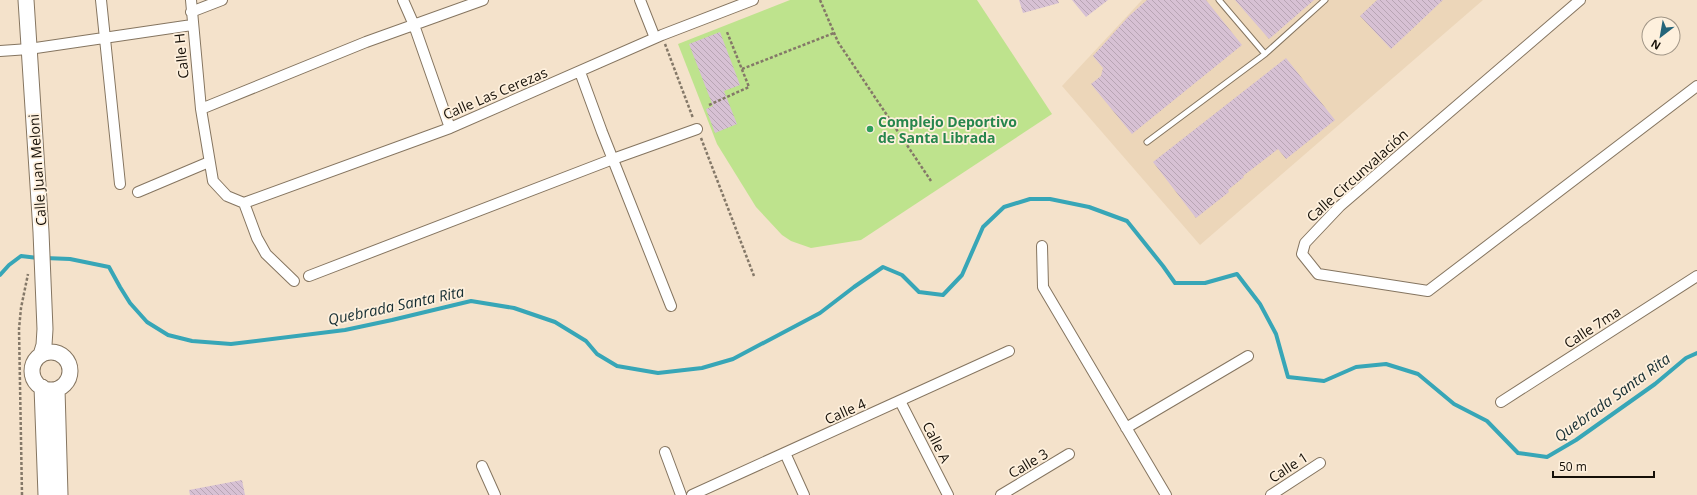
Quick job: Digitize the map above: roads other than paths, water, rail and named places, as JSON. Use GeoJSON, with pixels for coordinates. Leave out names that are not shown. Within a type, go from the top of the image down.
{"type":"FeatureCollection","features":[{"type":"Feature","properties":{"kind":"main road","name":"Calle Juan Meloni"},"geometry":{"type":"LineString","coordinates":[[26,0],[41,232],[35,276],[46,349]]}},
{"type":"Feature","properties":{"kind":"main road"},"geometry":{"type":"LineString","coordinates":[[46,349],[64,358],[70,369],[69,376],[66,381],[56,389],[46,389],[42,387],[33,377],[33,365],[46,349]]}},
{"type":"Feature","properties":{"kind":"main road"},"geometry":{"type":"LineString","coordinates":[[42,387],[46,495]]}},
{"type":"Feature","properties":{"kind":"main road"},"geometry":{"type":"LineString","coordinates":[[56,389],[60,495]]}},
{"type":"Feature","properties":{"kind":"street"},"geometry":{"type":"LineString","coordinates":[[101,0],[120,184]]}},
{"type":"Feature","properties":{"kind":"street","name":"Calle H"},"geometry":{"type":"LineString","coordinates":[[191,0],[192,25],[201,109],[209,162],[214,181],[227,196],[244,203]]}},
{"type":"Feature","properties":{"kind":"street"},"geometry":{"type":"LineString","coordinates":[[191,12],[222,0]]}},
{"type":"Feature","properties":{"kind":"street"},"geometry":{"type":"LineString","coordinates":[[403,0],[414,25],[450,128]]}},
{"type":"Feature","properties":{"kind":"street"},"geometry":{"type":"LineString","coordinates":[[201,109],[366,42],[483,0]]}},
{"type":"Feature","properties":{"kind":"street"},"geometry":{"type":"LineString","coordinates":[[640,0],[658,36]]}},
{"type":"Feature","properties":{"kind":"street","name":"Calle Las Cerezas"},"geometry":{"type":"LineString","coordinates":[[244,203],[450,128],[580,72],[658,36],[753,0]]}},
{"type":"Feature","properties":{"kind":"street","name":"Calle Circunvalación"},"geometry":{"type":"LineString","coordinates":[[1580,0],[1340,206],[1305,243],[1302,254],[1318,274],[1428,291],[1697,86]]}},
{"type":"Feature","properties":{"kind":"street"},"geometry":{"type":"LineString","coordinates":[[0,51],[29,49],[192,25]]}},
{"type":"Feature","properties":{"kind":"street"},"geometry":{"type":"LineString","coordinates":[[580,72],[612,159],[671,306]]}},
{"type":"Feature","properties":{"kind":"street"},"geometry":{"type":"LineString","coordinates":[[309,276],[612,159],[697,129]]}},
{"type":"Feature","properties":{"kind":"street"},"geometry":{"type":"LineString","coordinates":[[138,192],[209,162]]}},
{"type":"Feature","properties":{"kind":"street"},"geometry":{"type":"LineString","coordinates":[[244,203],[257,238],[266,254],[294,281]]}},
{"type":"Feature","properties":{"kind":"street"},"geometry":{"type":"LineString","coordinates":[[1042,246],[1043,287],[1166,495]]}},
{"type":"Feature","properties":{"kind":"street","name":"Calle 7ma"},"geometry":{"type":"LineString","coordinates":[[1501,402],[1697,276]]}},
{"type":"Feature","properties":{"kind":"street","name":"Calle 4"},"geometry":{"type":"LineString","coordinates":[[692,495],[1009,351]]}},
{"type":"Feature","properties":{"kind":"street"},"geometry":{"type":"LineString","coordinates":[[1126,428],[1248,356]]}},
{"type":"Feature","properties":{"kind":"street","name":"Calle A"},"geometry":{"type":"LineString","coordinates":[[900,401],[948,495]]}},
{"type":"Feature","properties":{"kind":"street"},"geometry":{"type":"LineString","coordinates":[[664,452],[681,495]]}},
{"type":"Feature","properties":{"kind":"street"},"geometry":{"type":"LineString","coordinates":[[785,453],[804,495]]}},
{"type":"Feature","properties":{"kind":"street","name":"Calle 3"},"geometry":{"type":"LineString","coordinates":[[1001,495],[1069,454]]}},
{"type":"Feature","properties":{"kind":"street","name":"Calle 1"},"geometry":{"type":"LineString","coordinates":[[1270,495],[1320,463]]}},
{"type":"Feature","properties":{"kind":"street"},"geometry":{"type":"LineString","coordinates":[[482,466],[495,495]]}},
{"type":"Feature","properties":{"kind":"lane"},"geometry":{"type":"LineString","coordinates":[[1219,0],[1265,54]]}},
{"type":"Feature","properties":{"kind":"lane"},"geometry":{"type":"LineString","coordinates":[[1147,142],[1265,54],[1325,0]]}},
{"type":"Feature","properties":{"kind":"waterway","name":"Quebrada Santa Rita"},"geometry":{"type":"LineString","coordinates":[[45,258],[70,259],[109,267],[130,303],[147,322],[168,335],[192,341],[231,344],[345,330],[471,301],[514,308],[555,322],[586,341],[597,354],[617,366],[658,373],[702,368],[733,359],[820,313],[883,267],[902,275],[919,292],[943,295],[962,275],[983,227],[1004,207],[1030,199],[1050,199],[1089,207],[1127,221],[1175,283],[1205,283],[1237,274],[1260,304],[1276,334],[1288,377],[1324,381],[1356,367],[1386,364],[1418,374],[1454,404],[1487,421],[1518,453],[1547,457],[1576,440],[1655,384],[1686,358],[1697,353]]}},
{"type":"Feature","properties":{"kind":"waterway","name":"Quebrada Santa Rita"},"geometry":{"type":"LineString","coordinates":[[0,275],[9,265],[21,256],[38,258]]}},
{"type":"Feature","properties":{"kind":"place","name":"Complejo Deportivo de Santa Librada"},"geometry":{"type":"Point","coordinates":[870,129]}}]}
